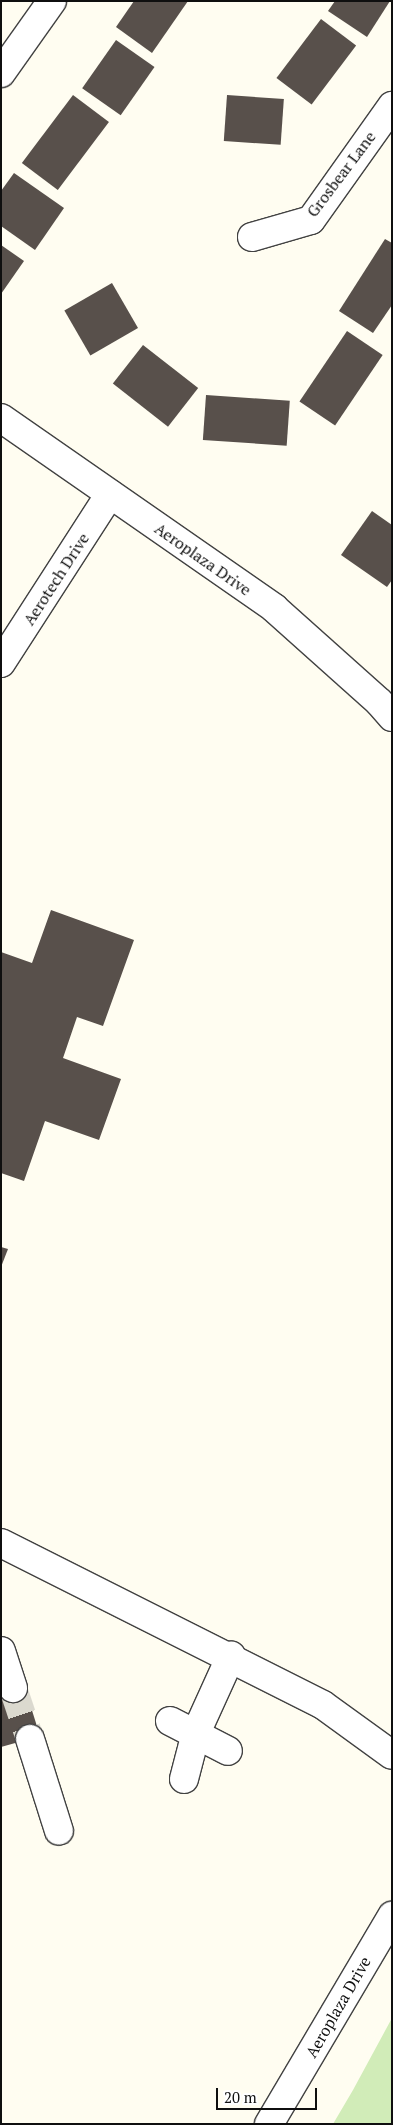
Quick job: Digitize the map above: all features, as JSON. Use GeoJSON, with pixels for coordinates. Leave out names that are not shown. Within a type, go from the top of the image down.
{"type":"FeatureCollection","features":[{"type":"Feature","properties":{"kind":"street"},"geometry":{"type":"LineString","coordinates":[[1,73],[52,1]]}},
{"type":"Feature","properties":{"kind":"street","name":"Grosbear Lane"},"geometry":{"type":"LineString","coordinates":[[252,237],[311,220],[392,106]]}},
{"type":"Feature","properties":{"kind":"street","name":"Aeroplaza Drive"},"geometry":{"type":"LineString","coordinates":[[1,418],[274,608],[388,704]]}},
{"type":"Feature","properties":{"kind":"street","name":"Aerotech Drive"},"geometry":{"type":"LineString","coordinates":[[1,663],[110,494]]}},
{"type":"Feature","properties":{"kind":"street"},"geometry":{"type":"LineString","coordinates":[[1,1542],[231,1656],[323,1705],[392,1755]]}},
{"type":"Feature","properties":{"kind":"street"},"geometry":{"type":"LineString","coordinates":[[1,1651],[13,1688]]}},
{"type":"Feature","properties":{"kind":"street"},"geometry":{"type":"LineString","coordinates":[[184,1779],[196,1733],[231,1656]]}},
{"type":"Feature","properties":{"kind":"street"},"geometry":{"type":"LineString","coordinates":[[170,1721],[228,1751]]}},
{"type":"Feature","properties":{"kind":"street"},"geometry":{"type":"LineString","coordinates":[[30,1739],[59,1831]]}},
{"type":"Feature","properties":{"kind":"street","name":"Aeroplaza Drive"},"geometry":{"type":"LineString","coordinates":[[269,2124],[392,1916]]}},
{"type":"Feature","properties":{"kind":"green space"},"geometry":{"type":"Polygon","coordinates":[[[392,2018],[392,2124],[333,2124],[353,2090],[392,2018]]]}},
{"type":"Feature","properties":{"kind":"building"},"geometry":{"type":"Polygon","coordinates":[[[134,1],[188,1],[152,53],[116,27],[134,1]]]}},
{"type":"Feature","properties":{"kind":"building"},"geometry":{"type":"Polygon","coordinates":[[[335,1],[390,1],[367,37],[328,11],[335,1]]]}},
{"type":"Feature","properties":{"kind":"building"},"geometry":{"type":"Polygon","coordinates":[[[321,19],[356,45],[312,105],[276,78],[321,19]]]}},
{"type":"Feature","properties":{"kind":"building"},"geometry":{"type":"Polygon","coordinates":[[[116,40],[155,67],[121,115],[82,88],[116,40]]]}},
{"type":"Feature","properties":{"kind":"building"},"geometry":{"type":"Polygon","coordinates":[[[73,95],[109,122],[58,190],[22,163],[73,95]]]}},
{"type":"Feature","properties":{"kind":"building"},"geometry":{"type":"Polygon","coordinates":[[[227,95],[284,99],[281,145],[224,141],[227,95]]]}},
{"type":"Feature","properties":{"kind":"building"},"geometry":{"type":"Polygon","coordinates":[[[14,173],[64,208],[35,250],[1,226],[1,191],[14,173]]]}},
{"type":"Feature","properties":{"kind":"building"},"geometry":{"type":"Polygon","coordinates":[[[385,239],[392,243],[392,305],[373,333],[339,311],[385,239]]]}},
{"type":"Feature","properties":{"kind":"building"},"geometry":{"type":"Polygon","coordinates":[[[1,245],[24,261],[1,294],[1,245]]]}},
{"type":"Feature","properties":{"kind":"building"},"geometry":{"type":"Polygon","coordinates":[[[112,283],[138,328],[90,356],[64,310],[112,283]]]}},
{"type":"Feature","properties":{"kind":"building"},"geometry":{"type":"Polygon","coordinates":[[[347,331],[383,355],[335,426],[299,401],[347,331]]]}},
{"type":"Feature","properties":{"kind":"building"},"geometry":{"type":"Polygon","coordinates":[[[143,345],[198,388],[168,427],[113,384],[143,345]]]}},
{"type":"Feature","properties":{"kind":"building"},"geometry":{"type":"Polygon","coordinates":[[[206,395],[290,401],[287,446],[203,440],[206,395]]]}},
{"type":"Feature","properties":{"kind":"building"},"geometry":{"type":"Polygon","coordinates":[[[372,511],[392,525],[392,580],[387,587],[341,555],[372,511]]]}},
{"type":"Feature","properties":{"kind":"building"},"geometry":{"type":"Polygon","coordinates":[[[51,910],[134,940],[103,1026],[77,1017],[63,1058],[121,1079],[99,1140],[45,1121],[24,1181],[1,1173],[1,952],[32,963],[51,910]]]}},
{"type":"Feature","properties":{"kind":"building"},"geometry":{"type":"Polygon","coordinates":[[[1,1247],[8,1249],[1,1267],[1,1247]]]}},
{"type":"Feature","properties":{"kind":"building"},"geometry":{"type":"Polygon","coordinates":[[[24,1685],[40,1736],[1,1747],[1,1692],[24,1685]]]}},
{"type":"Feature","properties":{"kind":"tunnel"},"geometry":{"type":"LineString","coordinates":[[13,1688],[30,1739]]}}]}
